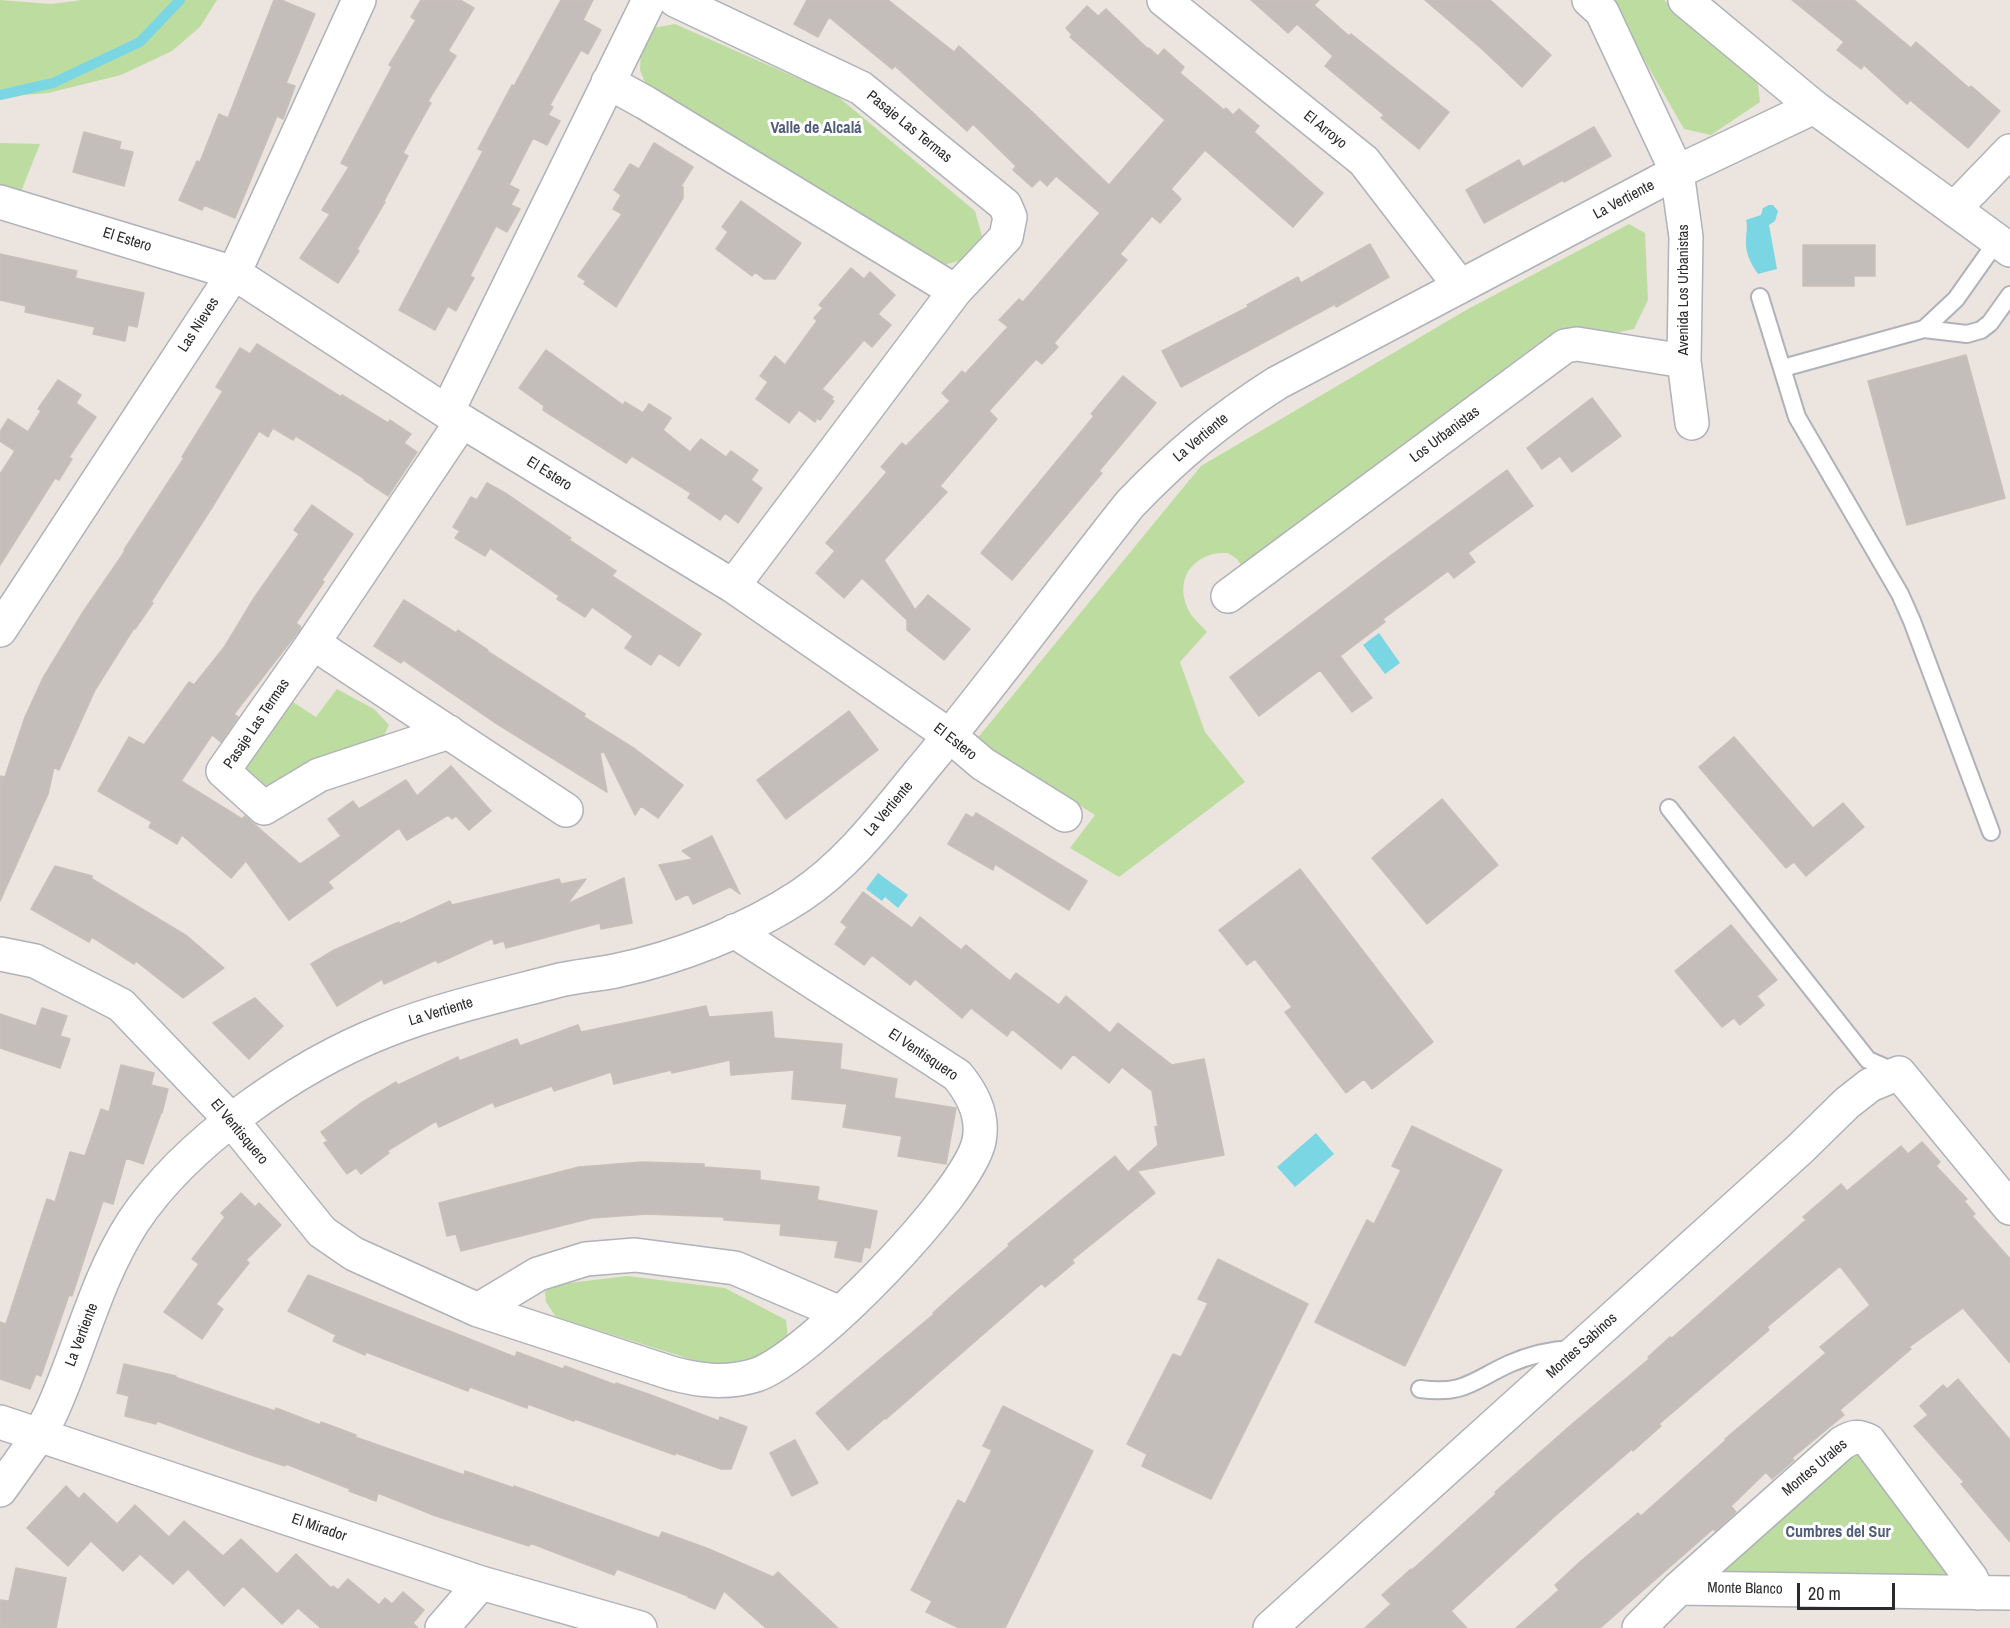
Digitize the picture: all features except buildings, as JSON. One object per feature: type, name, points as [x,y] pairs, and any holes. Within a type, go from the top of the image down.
[{"type":"street","name":"Las Nieves","points":[[0,630],[234,273],[359,0]]},
{"type":"street","name":"Pasaje Las Termas","points":[[449,732],[319,775],[264,808],[223,771],[313,644],[454,416],[608,82],[650,0]]},
{"type":"street","name":"Pasaje Las Termas","points":[[675,0],[861,88],[1005,205],[1010,217],[1006,237],[955,291],[733,586]]},
{"type":"street","name":"El Arroyo","points":[[1164,0],[1364,161],[1460,286]]},
{"type":"street","name":"Avenida Los Urbanistas","points":[[1589,0],[1602,12],[1677,172],[1686,237],[1684,361],[1692,423]]},
{"type":"street","points":[[1685,0],[1814,107],[2003,245]]},
{"type":"street","points":[[608,82],[955,291]]},
{"type":"street","name":"La Vertiente","points":[[0,1490],[40,1434],[61,1392],[80,1335],[109,1266],[133,1222],[179,1167],[232,1121],[297,1075],[382,1032],[435,1012],[566,978],[615,971],[663,958],[734,931],[802,895],[858,846],[950,736],[1131,504],[1160,473],[1232,412],[1277,383],[1677,172],[1814,107]]},
{"type":"street","points":[[1954,209],[2010,151]]},
{"type":"street","name":"El Estero","points":[[0,202],[234,273],[454,416],[733,586],[950,736],[983,764],[1065,815]]},
{"type":"street","name":"Los Urbanistas","points":[[1228,596],[1565,346],[1577,344],[1684,361]]},
{"type":"street","points":[[313,644],[566,810]]},
{"type":"street","name":"El Ventisquero","points":[[0,954],[35,961],[121,1005],[232,1121],[322,1232],[354,1254],[478,1310],[671,1373],[693,1379],[715,1381],[737,1380],[777,1365],[840,1313],[913,1238],[966,1171],[979,1140],[980,1123],[976,1105],[968,1089],[957,1075],[734,931]]},
{"type":"street","points":[[1899,1073],[2010,1208]]},
{"type":"street","name":"Montes Sabinos","points":[[1270,1628],[1800,1149],[1847,1103],[1869,1085],[1899,1073]]},
{"type":"street","points":[[478,1310],[538,1274],[586,1259],[635,1255],[735,1268],[840,1313]]},
{"type":"street","name":"El Mirador","points":[[0,1422],[481,1583],[640,1628]]},
{"type":"street","name":"Montes Urales","points":[[1679,1588],[1842,1443],[1852,1437],[1861,1437],[1869,1441],[1971,1578],[1978,1593]]},
{"type":"street","points":[[442,1628],[481,1583]]},
{"type":"street","points":[[1642,1627],[1679,1588]]},
{"type":"street","name":"Monte Blanco","points":[[1679,1588],[2010,1593]]},
{"type":"lane","points":[[1924,329],[1956,299],[2003,245]]},
{"type":"lane","points":[[1783,368],[1924,329],[1967,334],[1981,330],[1990,323],[2010,295]]},
{"type":"lane","points":[[1760,297],[1797,417],[1900,594],[1991,832]]},
{"type":"lane","points":[[1668,808],[1868,1060],[1899,1073]]},
{"type":"lane","points":[[1420,1389],[1453,1390],[1532,1356],[1552,1351],[1576,1350]]},
{"type":"green space","points":[[0,0],[51,4],[82,0],[217,0],[200,27],[172,51],[121,75],[48,93],[0,97]]},
{"type":"green space","points":[[1610,0],[1664,0],[1757,77],[1760,102],[1711,135],[1684,129]]},
{"type":"green space","points":[[675,24],[836,95],[975,211],[982,236],[962,260],[937,267],[646,85],[640,70],[641,45],[653,28]]},
{"type":"green space","points":[[0,143],[40,144],[20,194],[0,188]]},
{"type":"green space","points":[[1629,224],[1645,233],[1648,300],[1634,329],[1605,335],[1544,339],[1242,566],[1228,553],[1210,555],[1194,564],[1185,578],[1185,602],[1195,620],[1207,632],[1180,662],[1205,732],[1245,782],[1119,877],[1070,848],[1095,815],[976,740],[1201,466],[1468,309]]},
{"type":"green space","points":[[337,689],[374,709],[389,725],[383,737],[265,791],[243,770],[290,700],[316,717]]},
{"type":"green space","points":[[627,1276],[725,1288],[786,1320],[788,1339],[760,1359],[724,1366],[693,1360],[556,1317],[546,1302],[545,1291],[561,1284]]},
{"type":"green space","name":"Cumbres del Sur","points":[[1856,1447],[1951,1574],[1944,1577],[1729,1579],[1721,1568]]},
{"type":"water","points":[[1773,205],[1778,211],[1775,221],[1769,225],[1777,269],[1758,274],[1746,249],[1746,220],[1761,215],[1763,208]]},
{"type":"water","points":[[1379,633],[1400,663],[1385,674],[1363,645]]},
{"type":"water","points":[[878,873],[908,895],[898,908],[885,897],[882,901],[866,889]]},
{"type":"water","points":[[1316,1133],[1334,1154],[1295,1187],[1277,1167]]},
{"type":"waterway","points":[[0,95],[53,83],[140,42],[180,0]]},
{"type":"district","name":"Valle de Alcalá","points":[[816,129]]},
{"type":"district","name":"Cumbres del Sur","points":[[1838,1533]]}]
